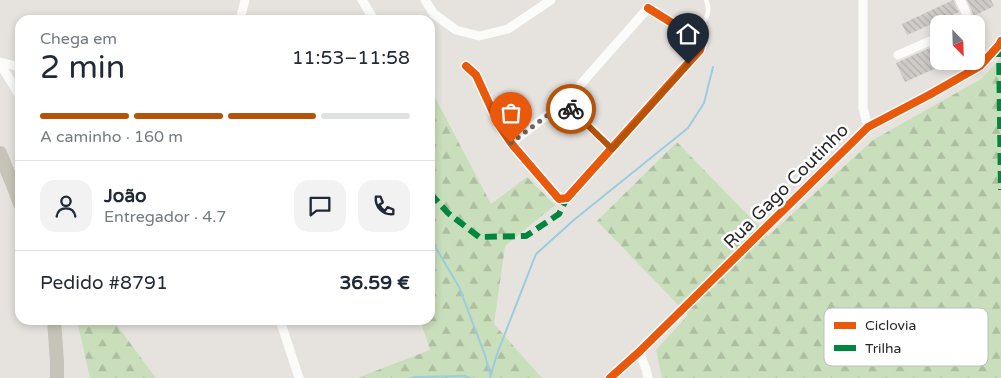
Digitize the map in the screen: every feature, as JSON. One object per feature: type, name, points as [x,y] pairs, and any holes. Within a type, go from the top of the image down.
[{"type":"main road","points":[[0,142],[15,177]]},
{"type":"main road","points":[[0,154],[15,190]]},
{"type":"main road","points":[[47,325],[50,378]]},
{"type":"main road","points":[[54,325],[57,378]]},
{"type":"street","points":[[241,15],[245,0]]},
{"type":"street","points":[[362,0],[371,15]]},
{"type":"street","points":[[425,0],[434,14],[456,30],[479,36],[508,29],[550,0]]},
{"type":"street","points":[[863,0],[864,108],[868,127]]},
{"type":"street","points":[[960,0],[967,15]]},
{"type":"street","points":[[466,66],[476,75],[499,126],[511,143],[559,199],[567,198],[612,149],[700,50],[702,43],[646,4],[565,102],[511,143]]},
{"type":"street","points":[[898,55],[930,41]]},
{"type":"street","name":"Rua Gago Coutinho","points":[[610,378],[639,352],[868,127],[980,66],[1001,41]]},
{"type":"street","points":[[0,63],[15,66]]},
{"type":"street","points":[[0,63],[15,88]]},
{"type":"street","points":[[565,102],[612,149]]},
{"type":"street","points":[[282,325],[299,378]]},
{"type":"street","points":[[639,352],[648,378]]},
{"type":"lane","points":[[700,27],[708,14],[706,0]]},
{"type":"green space","points":[[1001,58],[1001,378],[662,378],[656,350],[688,315],[597,221],[677,142],[768,236],[873,140],[981,79]]},
{"type":"green space","points":[[435,98],[491,204],[527,177],[555,205],[505,246],[494,324],[542,378],[357,378],[430,350],[422,325],[435,325]]},
{"type":"green space","points":[[78,325],[117,325],[156,378],[90,378]]},
{"type":"building","points":[[953,0],[959,12],[952,15],[930,15],[930,25],[907,35],[902,24]]},
{"type":"building","points":[[967,0],[991,0],[994,6],[974,15]]},
{"type":"building","points":[[930,48],[930,70],[932,70],[905,82],[896,63]]},
{"type":"waterway","points":[[490,378],[497,354],[536,254],[575,219],[688,128],[704,103],[713,67]]},
{"type":"waterway","points":[[435,246],[459,287],[485,355],[490,374]]},
{"type":"waterway","points":[[411,378],[465,376],[470,378]]},
{"type":"marked path","points":[[999,45],[1001,190]]},
{"type":"marked path","points":[[435,199],[448,213],[479,237],[526,236],[559,214],[567,198]]},
{"type":"cycle path","points":[[466,66],[476,75],[499,125],[511,143],[559,199],[567,198],[700,50],[702,43],[648,8]]},
{"type":"cycle path","points":[[610,378],[639,352],[868,127],[980,66],[1001,41]]},
{"type":"way so far","points":[[511,143],[565,102],[571,109]]},
{"type":"route","points":[[571,109],[612,149],[688,64]]}]
